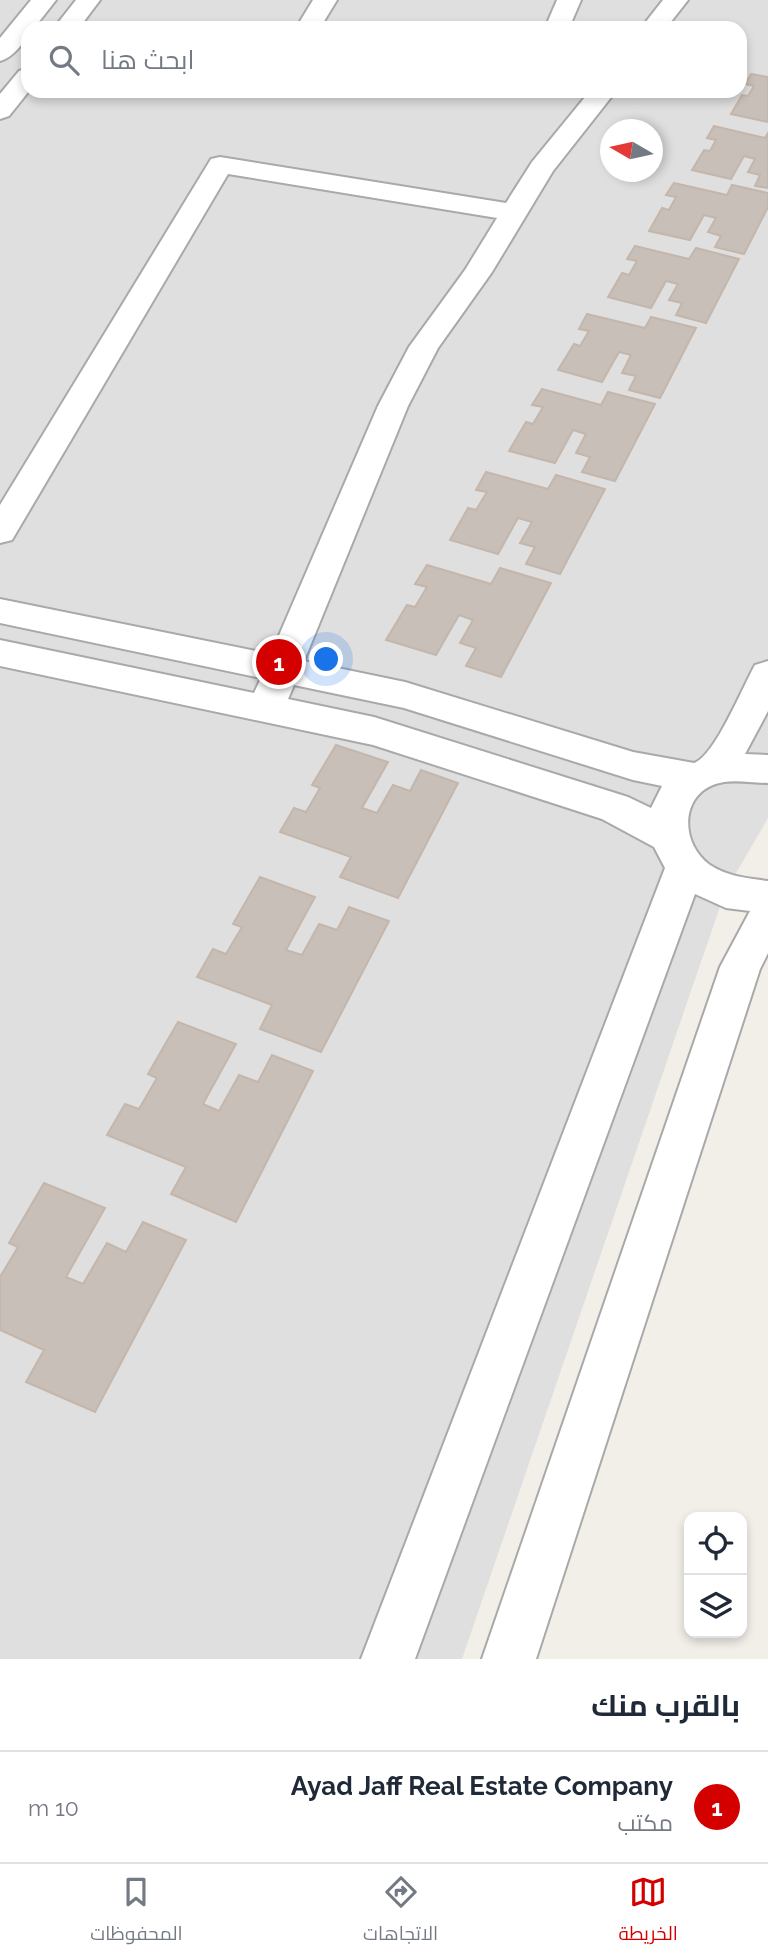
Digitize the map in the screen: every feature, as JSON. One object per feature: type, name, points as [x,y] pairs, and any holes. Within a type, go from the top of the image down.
[{"type":"street","points":[[28,21],[44,0]]},
{"type":"street","points":[[72,21],[88,0]]},
{"type":"street","points":[[312,21],[325,0]]},
{"type":"street","points":[[560,21],[569,0]]},
{"type":"street","points":[[659,21],[676,0]]},
{"type":"street","points":[[21,29],[0,56],[21,60]]},
{"type":"street","points":[[0,111],[21,85]]},
{"type":"street","points":[[266,708],[393,406],[425,347],[478,272],[541,168],[597,98]]},
{"type":"street","points":[[0,532],[220,165],[514,212]]},
{"type":"street","points":[[0,611],[405,695],[633,766],[705,772],[743,765],[768,769]]},
{"type":"street","points":[[0,653],[374,731],[590,800],[643,821],[703,881],[725,892],[752,898],[768,897]]},
{"type":"street","points":[[388,1659],[676,852],[666,813],[675,793],[705,772],[740,731],[768,674]]},
{"type":"street","points":[[509,1659],[740,967],[768,915]]},
{"type":"shaded area","points":[[0,0],[768,0],[768,818],[725,892],[462,1659],[0,1659]]},
{"type":"building","points":[[751,74],[768,77],[768,122],[731,114],[740,98],[747,98],[754,86],[747,84]]},
{"type":"building","points":[[714,126],[765,138],[768,133],[768,188],[755,186],[760,175],[748,172],[755,159],[744,156],[731,179],[692,170],[704,150],[710,151],[716,140],[707,138]]},
{"type":"building","points":[[674,183],[727,195],[732,185],[768,193],[768,207],[744,254],[715,247],[721,236],[708,232],[716,218],[704,215],[690,240],[649,231],[662,208],[669,210],[676,197],[666,195]]},
{"type":"building","points":[[635,246],[689,259],[696,248],[739,259],[706,323],[676,315],[682,303],[669,300],[678,284],[666,281],[651,308],[608,297],[622,273],[629,275],[637,261],[627,259]]},
{"type":"building","points":[[587,314],[645,328],[651,317],[696,328],[660,398],[629,390],[636,376],[622,373],[631,355],[619,352],[602,382],[558,370],[574,344],[580,346],[589,331],[579,329]]},
{"type":"building","points":[[542,389],[601,405],[608,392],[655,404],[615,481],[582,472],[590,457],[576,453],[586,434],[573,430],[555,463],[509,451],[526,422],[533,424],[543,407],[532,405]]},
{"type":"building","points":[[486,472],[548,489],[556,475],[605,489],[560,574],[526,564],[535,547],[520,543],[532,522],[518,518],[498,554],[450,540],[468,508],[476,510],[487,492],[476,490]]},
{"type":"building","points":[[427,565],[491,584],[500,568],[551,583],[501,677],[466,666],[476,648],[460,643],[473,620],[459,615],[436,655],[386,640],[407,605],[415,607],[427,587],[415,584]]},
{"type":"building","points":[[336,745],[388,762],[362,808],[377,813],[393,785],[410,791],[421,770],[458,783],[398,898],[340,877],[351,857],[280,832],[294,808],[306,812],[320,788],[312,785]]},
{"type":"building","points":[[260,877],[315,897],[286,950],[302,955],[319,924],[337,930],[349,907],[389,921],[321,1052],[260,1029],[272,1005],[197,977],[213,949],[226,954],[242,927],[233,924]]},
{"type":"building","points":[[178,1022],[236,1044],[203,1104],[219,1111],[239,1075],[258,1082],[272,1055],[313,1071],[236,1222],[171,1194],[186,1167],[107,1135],[125,1104],[139,1109],[157,1078],[148,1074]]},
{"type":"building","points":[[44,1183],[105,1208],[66,1277],[83,1284],[107,1243],[126,1252],[143,1222],[186,1240],[95,1412],[26,1382],[44,1350],[0,1330],[0,1277],[18,1247],[9,1243]]},
{"type":"place","name":"Ayad Jaff Real Estate Company","points":[[279,662]]}]
